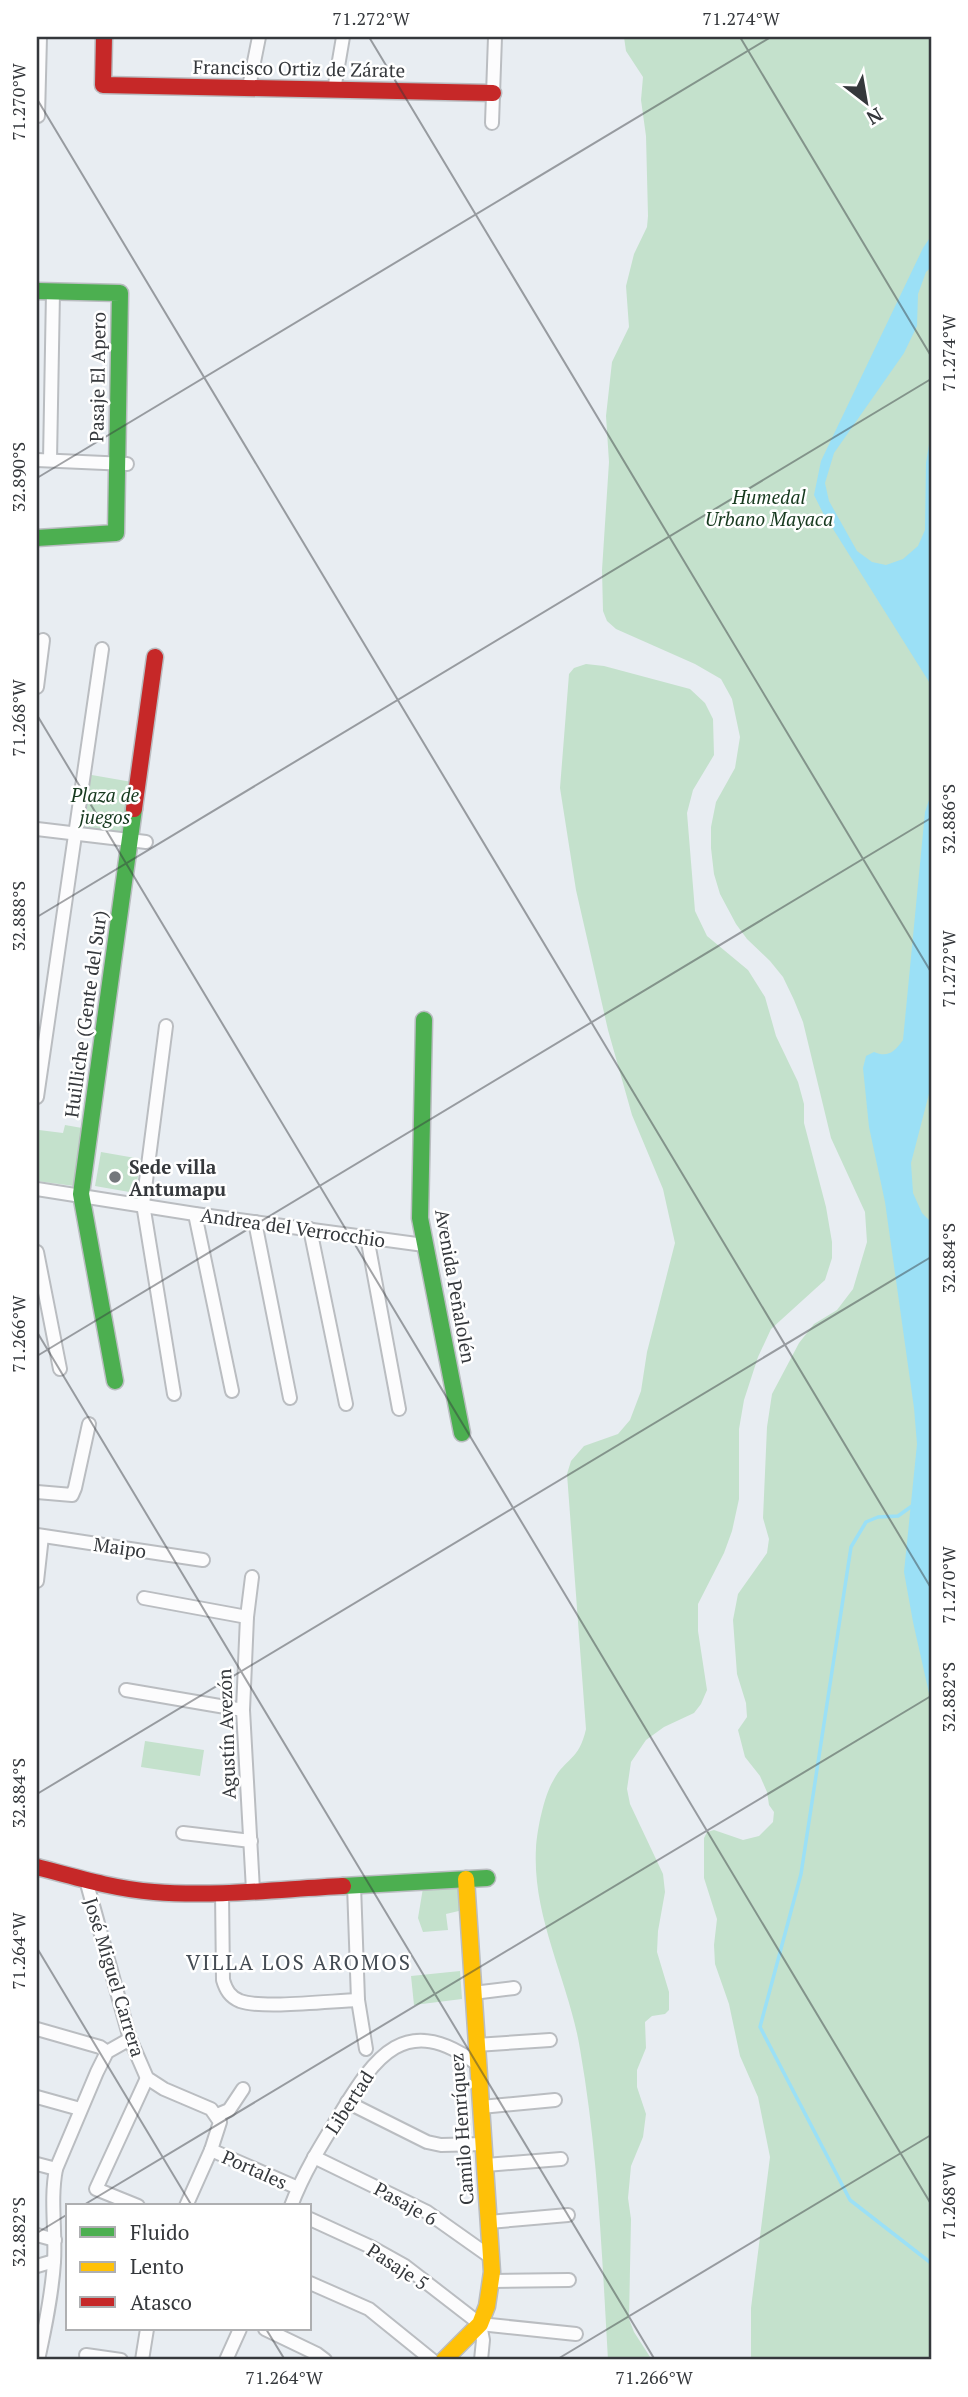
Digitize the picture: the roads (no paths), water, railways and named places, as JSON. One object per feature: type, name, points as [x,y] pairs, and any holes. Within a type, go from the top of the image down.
[{"type":"street","name":"Francisco Ortiz de Zárate","points":[[104,37],[103,85],[493,93]]},
{"type":"street","points":[[249,87],[259,37]]},
{"type":"street","points":[[334,89],[343,37]]},
{"type":"street","points":[[492,123],[495,37]]},
{"type":"street","points":[[38,116],[39,38]]},
{"type":"street","points":[[45,292],[43,460],[121,463]]},
{"type":"street","name":"Pasaje El Apero","points":[[37,538],[116,533],[121,463],[120,293],[45,292]]},
{"type":"street","points":[[37,687],[43,640]]},
{"type":"street","points":[[37,1097],[102,649]]},
{"type":"street","name":"Huilliche (Gente del Sur)","points":[[115,1381],[81,1194],[138,840],[155,657]]},
{"type":"street","points":[[37,829],[138,840]]},
{"type":"street","name":"Avenida Peñalolén","points":[[424,1020],[420,1218],[462,1433]]},
{"type":"street","points":[[166,1026],[143,1204],[173,1394]]},
{"type":"street","name":"Andrea del Verrocchio","points":[[37,1189],[195,1214],[424,1245]]},
{"type":"street","points":[[195,1214],[232,1391]]},
{"type":"street","points":[[255,1222],[290,1398]]},
{"type":"street","points":[[310,1229],[346,1405]]},
{"type":"street","points":[[367,1237],[399,1409]]},
{"type":"street","points":[[37,1252],[60,1369]]},
{"type":"street","points":[[37,1492],[72,1495],[89,1424]]},
{"type":"street","points":[[37,1581],[39,1535]]},
{"type":"street","name":"Maipo","points":[[39,1535],[203,1560]]},
{"type":"street","name":"Agustín Avezón","points":[[252,1577],[247,1617],[243,1710],[253,1890]]},
{"type":"street","points":[[144,1598],[247,1617]]},
{"type":"street","points":[[126,1690],[243,1710]]},
{"type":"street","points":[[183,1833],[251,1841]]},
{"type":"street","points":[[37,1867],[86,1880],[155,1892],[222,1892],[487,1878]]},
{"type":"street","name":"Camilo Henríquez","points":[[444,2360],[480,2324],[487,2306],[491,2281],[492,2258],[466,1879]]},
{"type":"street","name":"José Miguel Carrera","points":[[86,1880],[130,2039],[147,2078],[164,2089],[212,2109],[217,2115]]},
{"type":"street","points":[[354,1885],[358,2000],[366,2049]]},
{"type":"street","points":[[222,1892],[223,1980],[233,1998],[258,2004],[358,2000]]},
{"type":"street","points":[[473,1993],[514,1988]]},
{"type":"street","points":[[37,2029],[100,2047],[107,2052]]},
{"type":"street","points":[[38,2360],[54,2261],[53,2182],[56,2169],[107,2052],[130,2039]]},
{"type":"street","points":[[476,2045],[550,2040]]},
{"type":"street","name":"Libertad","points":[[291,2204],[314,2157],[347,2102],[382,2055],[404,2044],[429,2041],[449,2046],[477,2064]]},
{"type":"street","points":[[133,2204],[96,2189],[147,2078]]},
{"type":"street","points":[[187,2204],[219,2128],[217,2115],[229,2110],[243,2089]]},
{"type":"street","points":[[37,2096],[80,2109]]},
{"type":"street","points":[[481,2107],[555,2100]]},
{"type":"street","points":[[347,2102],[427,2142],[440,2145],[484,2144]]},
{"type":"street","name":"Portales","points":[[211,2150],[298,2188]]},
{"type":"street","name":"Pasaje 6","points":[[314,2157],[427,2212],[492,2258]]},
{"type":"street","points":[[486,2165],[562,2159]]},
{"type":"street","points":[[37,2164],[56,2169]]},
{"type":"street","points":[[489,2222],[568,2215]]},
{"type":"street","name":"Pasaje 5","points":[[312,2220],[405,2266],[480,2324]]},
{"type":"street","points":[[37,2235],[55,2239]]},
{"type":"street","points":[[37,2266],[54,2261]]},
{"type":"street","points":[[491,2281],[569,2280]]},
{"type":"street","points":[[312,2284],[369,2309],[432,2360]]},
{"type":"street","points":[[481,2360],[480,2324],[576,2334]]},
{"type":"street","points":[[142,2360],[147,2330]]},
{"type":"street","points":[[226,2360],[240,2330]]},
{"type":"street","points":[[267,2330],[325,2360]]},
{"type":"street","points":[[86,2355],[121,2360]]},
{"type":"water","points":[[931,236],[931,267],[926,272],[918,294],[917,326],[904,353],[834,453],[825,483],[829,501],[857,551],[872,562],[886,565],[903,559],[918,546],[925,530],[926,463],[931,432],[931,685],[814,495],[821,461]]},
{"type":"water","points":[[931,794],[931,1086],[911,1163],[913,1193],[922,1213],[931,1222],[931,1702],[904,1572],[917,1444],[914,1408],[885,1202],[869,1127],[863,1068],[866,1056],[874,1052],[890,1053],[903,1040],[925,812]]},
{"type":"waterway","points":[[912,1506],[898,1516],[878,1517],[866,1522],[851,1547],[801,1874],[760,2027],[850,2200],[931,2263]]},
{"type":"place","name":"Sede villa Antumapu","points":[[115,1177]]},
{"type":"district","name":"VILLA LOS AROMOS","points":[[299,1962]]},
{"type":"park label","name":"Humedal Urbano Mayaca","points":[[769,507]]},
{"type":"park label","name":"Plaza de juegos","points":[[105,805]]}]
